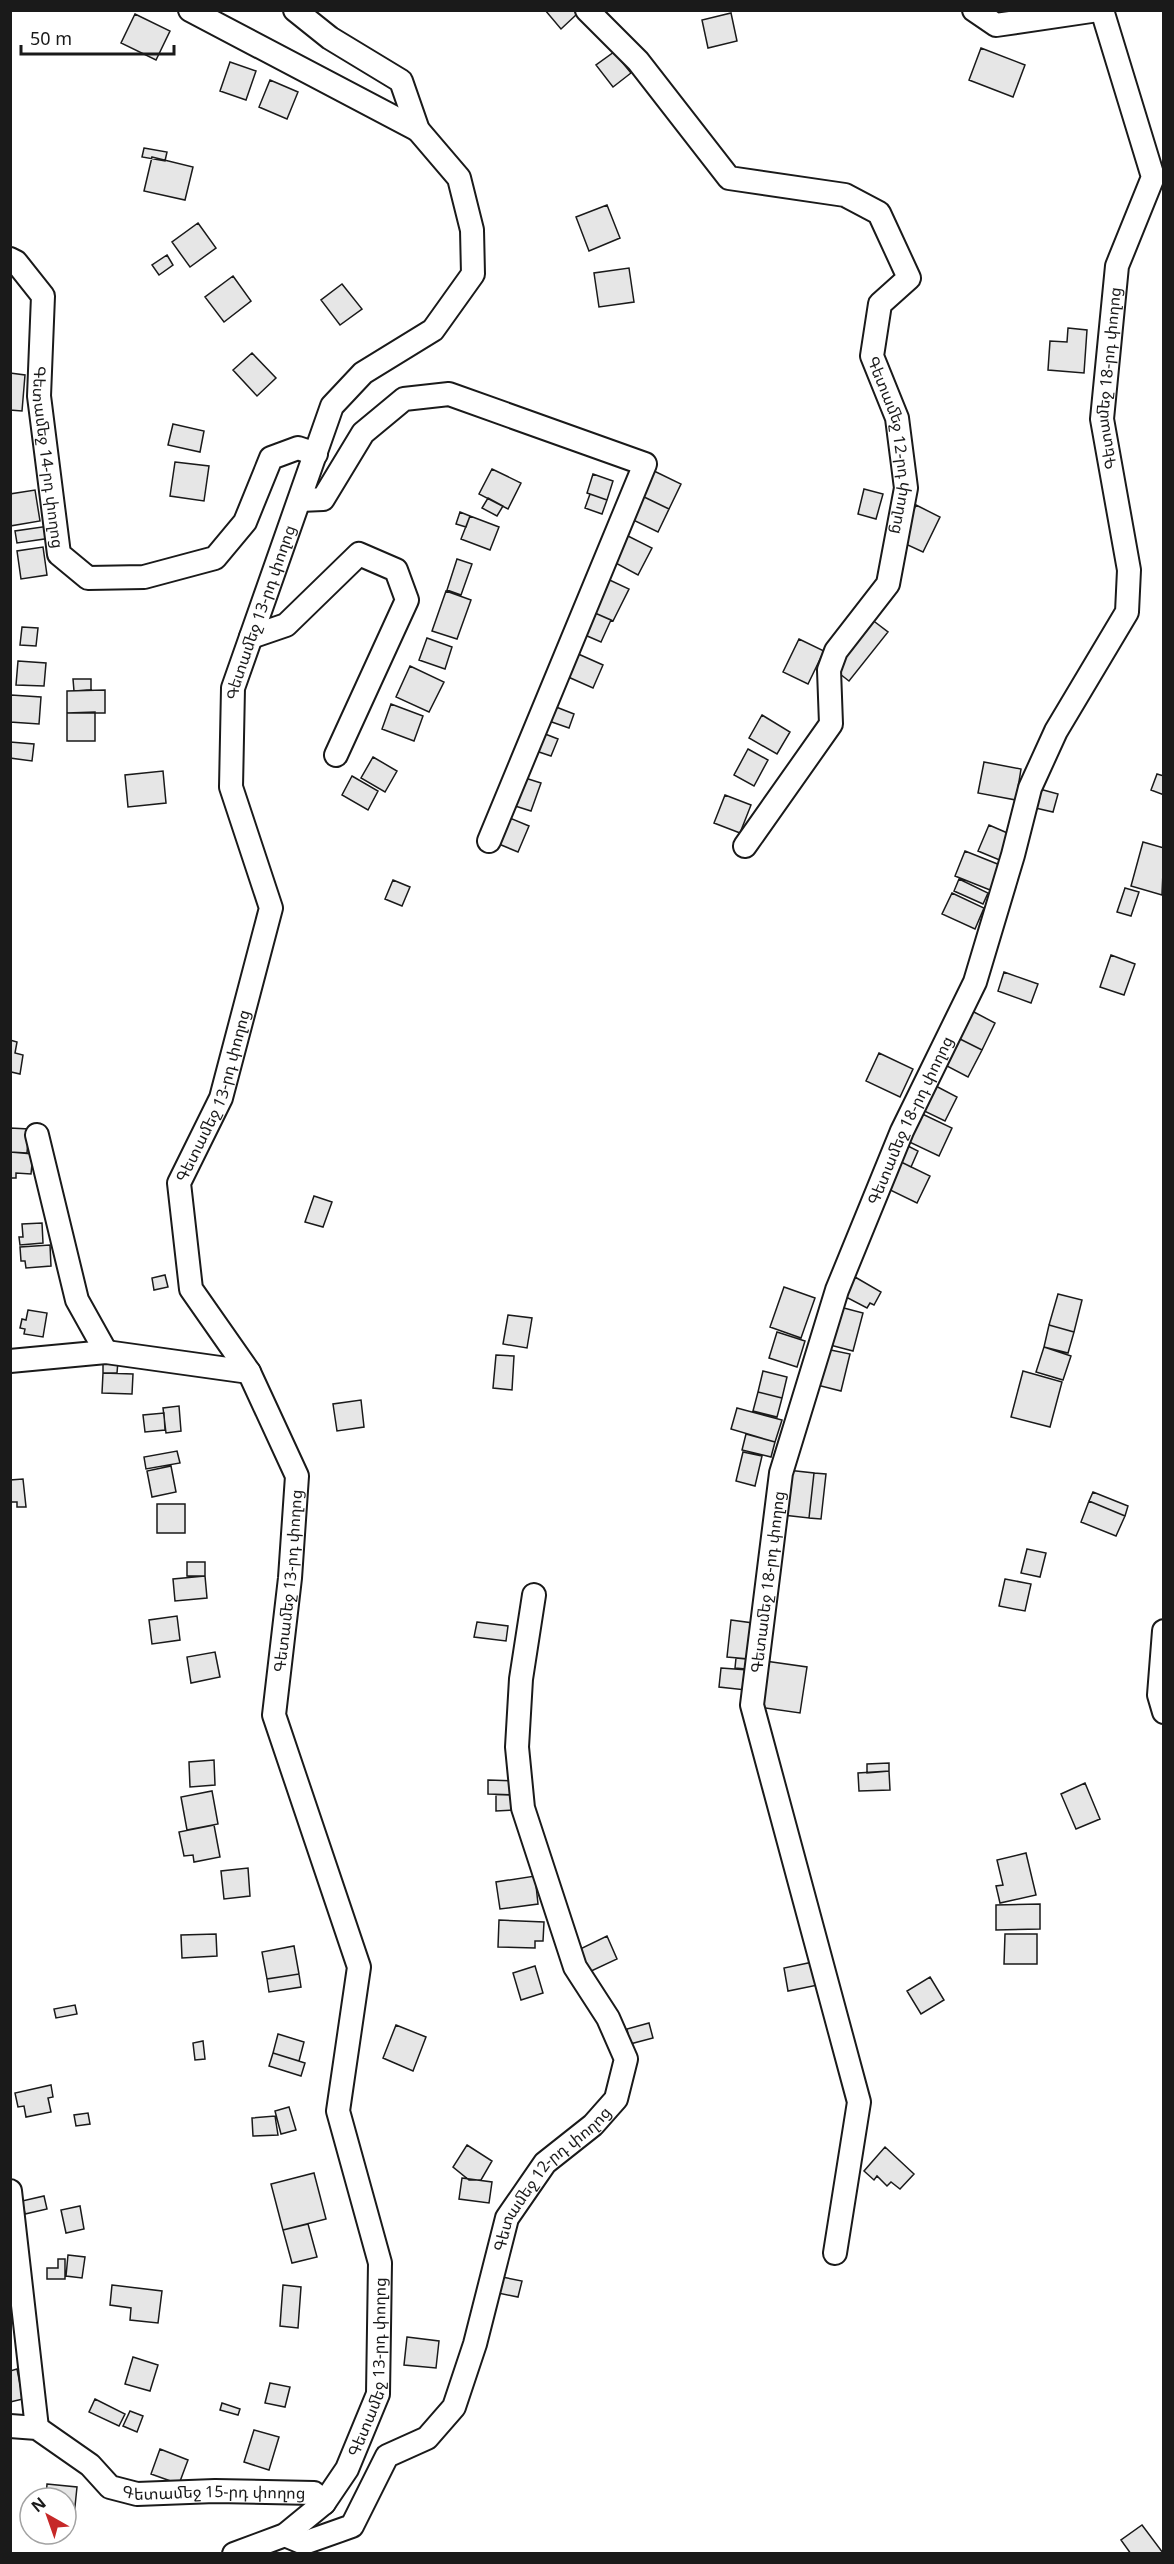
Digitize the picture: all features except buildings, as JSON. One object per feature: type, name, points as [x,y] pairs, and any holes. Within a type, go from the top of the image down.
[{"type":"street","points":[[190,10],[418,130]]},
{"type":"street","points":[[295,10],[330,38],[401,81],[418,130]]},
{"type":"street","name":"Գետամեջ 12-րդ փողոց","points":[[587,10],[638,61],[729,178],[845,195],[879,213],[909,278],[880,304],[872,356],[897,418],[906,488],[888,584],[836,651],[829,670],[831,724],[745,846]]},
{"type":"street","points":[[974,10],[996,25],[1100,10]]},
{"type":"street","name":"Գետամեջ 18-րդ փողոց","points":[[835,2253],[859,2102],[752,1706],[781,1473],[837,1290],[902,1131],[975,982],[1013,855],[1029,788],[1056,731],[1127,612],[1129,570],[1102,419],[1117,266],[1153,177],[1100,10]]},
{"type":"street","name":"Գետամեջ 13-րդ փողոց","points":[[234,2553],[285,2535],[324,2503],[347,2469],[378,2394],[380,2263],[338,2111],[359,1967],[274,1716],[290,1578],[297,1476],[249,1372],[191,1289],[179,1183],[222,1098],[271,908],[231,787],[233,688],[332,406],[363,374],[433,330],[473,274],[472,230],[459,178],[418,130]]},
{"type":"street","name":"Գետամեջ 14-րդ փողոց","points":[[10,259],[16,262],[43,296],[39,396],[59,554],[88,578],[144,576],[215,558],[245,522],[271,458],[298,448],[316,454]]},
{"type":"street","points":[[300,500],[323,499],[363,434],[404,399],[449,394],[645,464],[489,841]]},
{"type":"street","points":[[252,637],[286,625],[359,554],[396,570],[406,600],[336,755]]},
{"type":"street","points":[[38,1135],[77,1300],[106,1352]]},
{"type":"street","points":[[10,1361],[106,1352],[249,1372]]},
{"type":"street","name":"Գետամեջ 12-րդ փողոց","points":[[285,2535],[304,2543],[352,2526],[387,2456],[427,2438],[454,2407],[475,2344],[507,2218],[545,2163],[593,2126],[616,2099],[626,2059],[608,2018],[575,1967],[523,1808],[517,1747],[520,1679],[534,1595]]},
{"type":"street","points":[[1164,1631],[1159,1695],[1164,1712]]},
{"type":"street","points":[[10,2191],[37,2428],[10,2426]]},
{"type":"street","name":"Գետամեջ 15-րդ փողոց","points":[[37,2428],[90,2465],[110,2487],[137,2494],[214,2491],[314,2493],[324,2503]]}]
